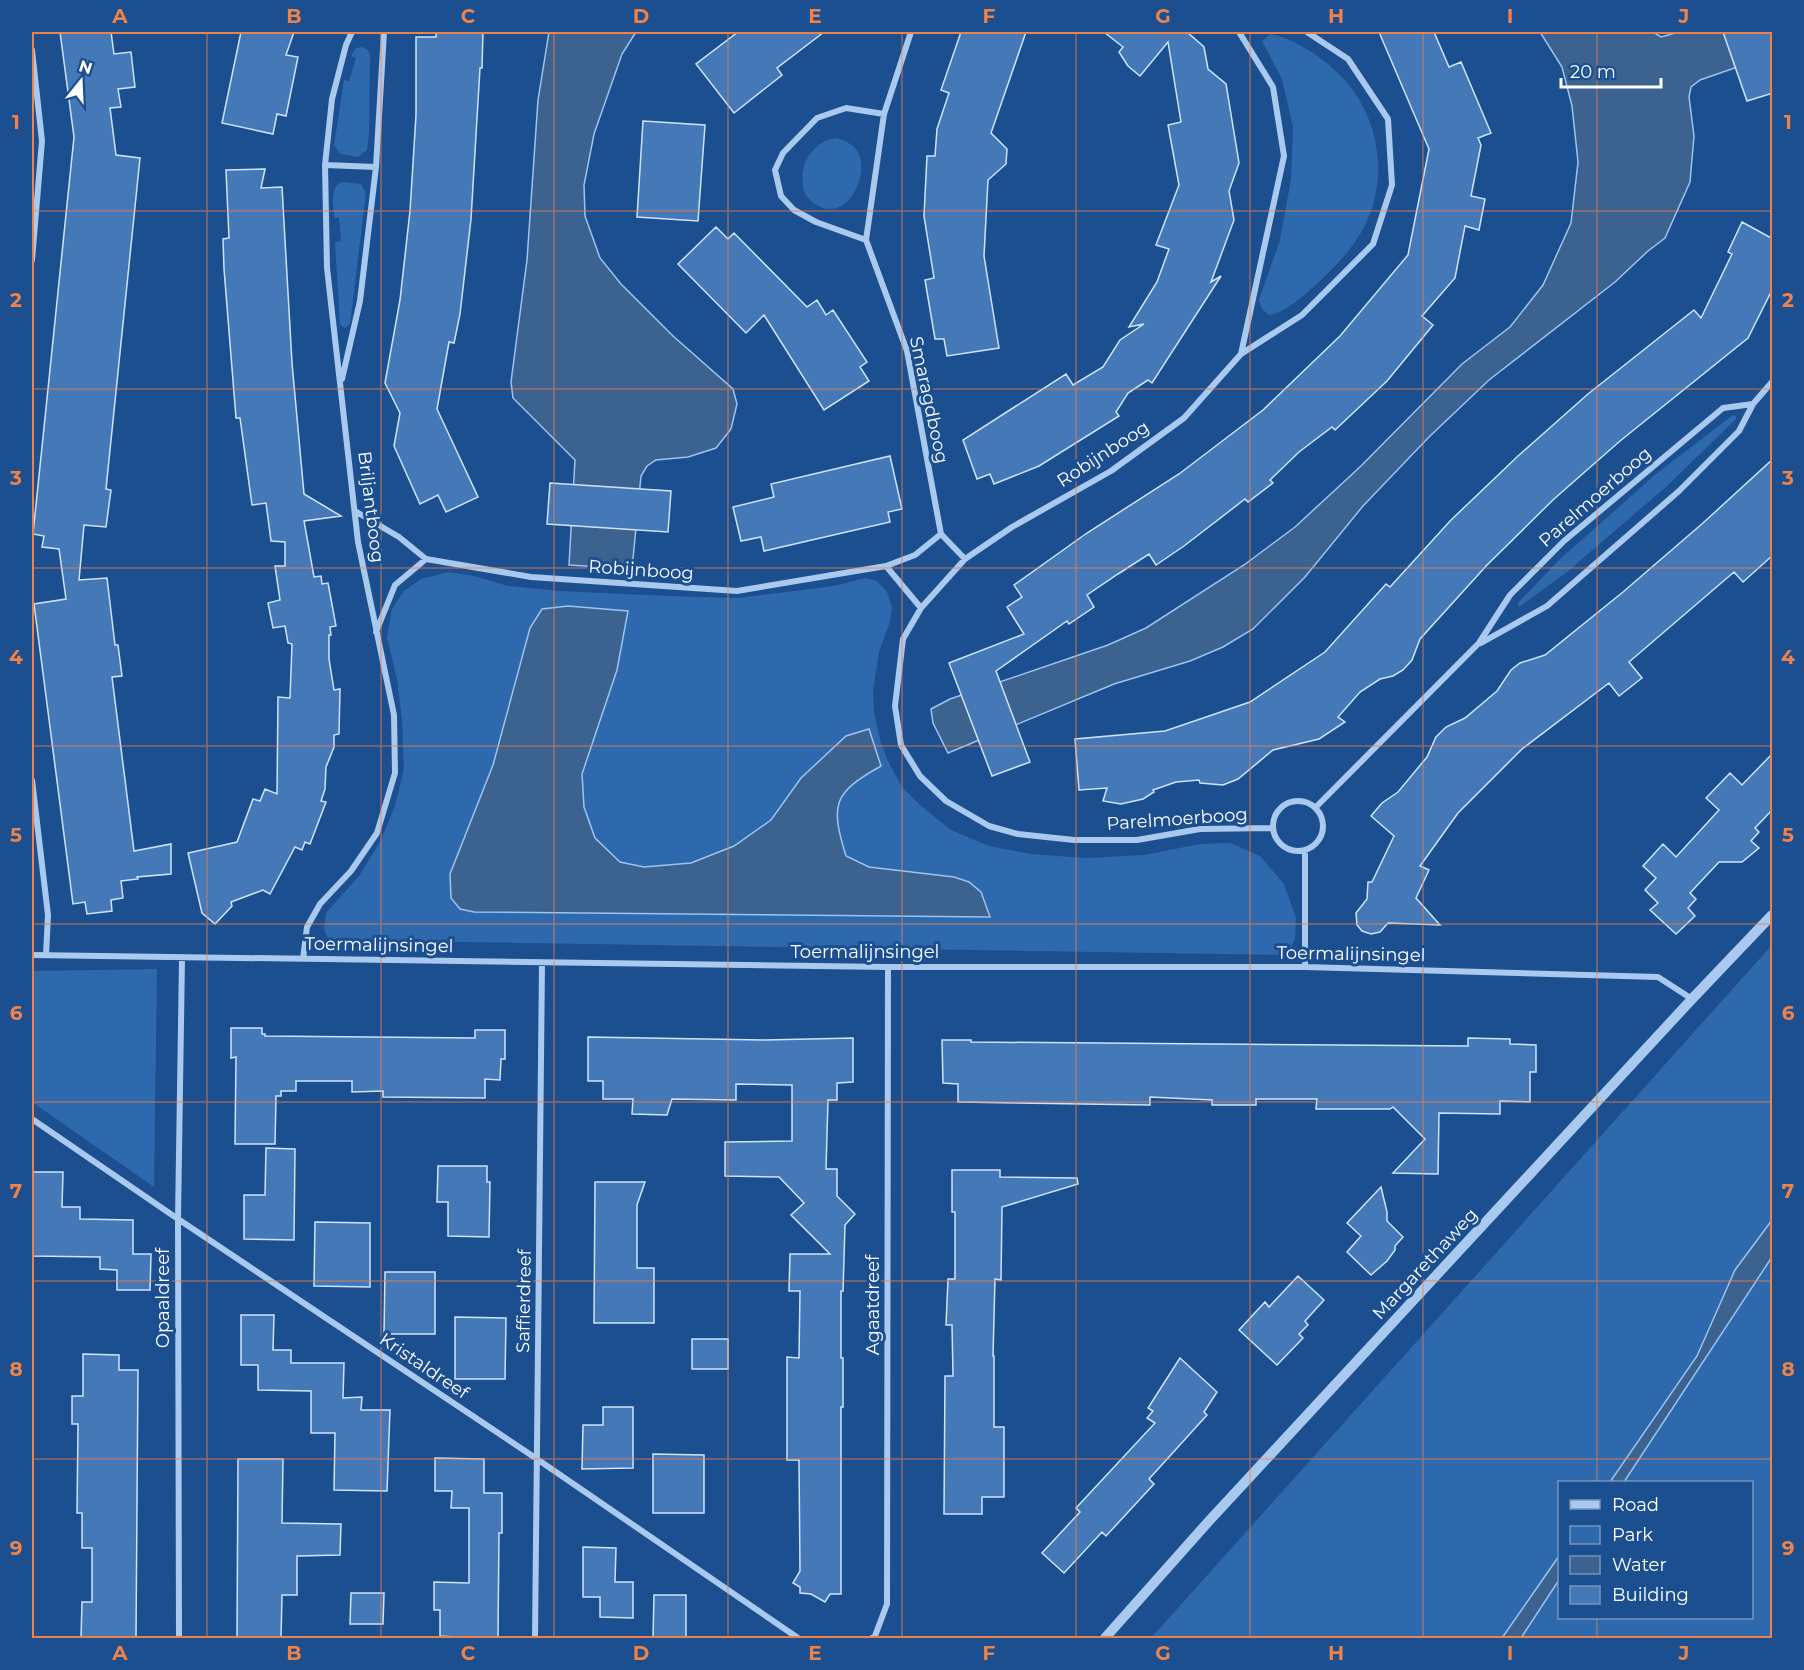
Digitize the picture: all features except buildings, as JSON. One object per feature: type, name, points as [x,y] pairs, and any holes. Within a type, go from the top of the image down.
[{"type":"street","name":"Briljantboog","points":[[303,959],[307,927],[320,904],[351,871],[377,833],[395,773],[394,715],[358,542],[327,268],[325,165],[332,99],[346,45],[352,32]]},
{"type":"street","name":"Briljantboog","points":[[341,386],[360,302],[376,167],[384,32]]},
{"type":"street","name":"Smaragdboog","points":[[911,32],[884,114],[866,240],[907,351],[941,534]]},
{"type":"street","name":"Robijnboog","points":[[1239,32],[1273,87],[1284,156],[1241,354]]},
{"type":"street","name":"Robijnboog","points":[[921,608],[965,559],[1012,527],[1111,471],[1184,418],[1241,354],[1302,315],[1373,244],[1392,185],[1388,119],[1348,59],[1307,32]]},
{"type":"street","points":[[32,50],[42,141],[32,260]]},
{"type":"street","points":[[866,240],[816,222],[794,210],[781,196],[775,170],[783,153],[817,118],[846,108],[884,114]]},
{"type":"street","points":[[325,165],[376,167]]},
{"type":"street","name":"Parelmoerboog","points":[[1479,644],[1547,606],[1670,499],[1738,431],[1753,404],[1773,382]]},
{"type":"street","name":"Parelmoerboog","points":[[1305,851],[1294,851],[1283,847],[1276,839],[1273,828],[1274,818],[1279,809],[1288,802],[1297,800],[1316,807],[1479,644],[1510,595],[1564,542],[1723,408],[1753,404]]},
{"type":"street","name":"Robijnboog","points":[[355,511],[399,537],[426,559],[531,577],[737,591],[886,566],[915,555],[941,534]]},
{"type":"street","points":[[941,534],[965,559]]},
{"type":"street","name":"Briljantboog","points":[[376,633],[395,585],[426,559]]},
{"type":"street","points":[[886,566],[921,608]]},
{"type":"street","name":"Parelmoerboog","points":[[921,608],[903,639],[895,706],[901,745],[920,776],[946,801],[989,826],[1018,834],[1074,840],[1137,840],[1200,829],[1273,828]]},
{"type":"street","points":[[32,780],[48,915],[46,955]]},
{"type":"street","points":[[1305,967],[1305,851],[1317,844],[1324,832],[1323,819],[1316,807]]},
{"type":"street","name":"Margarethaweg","points":[[1105,1638],[1217,1513],[1692,999],[1773,915]]},
{"type":"street","name":"Toermalijnsingel","points":[[32,956],[888,967],[1305,967],[1658,977],[1692,999]]},
{"type":"street","name":"Opaaldreef","points":[[179,1638],[178,1219],[182,958]]},
{"type":"street","name":"Saffierdreef","points":[[535,1638],[542,963]]},
{"type":"street","name":"Agaatdreef","points":[[872,1638],[875,1636],[887,1604],[888,967]]},
{"type":"street","name":"Kristaldreef","points":[[32,1119],[798,1638]]},
{"type":"green space","points":[[1270,34],[1299,44],[1317,55],[1340,75],[1354,92],[1366,112],[1373,132],[1378,176],[1375,198],[1368,219],[1348,251],[1318,283],[1289,307],[1269,315],[1262,309],[1259,300],[1280,240],[1291,179],[1293,127],[1282,79],[1262,41]]},
{"type":"green space","points":[[362,47],[368,50],[370,55],[369,133],[367,150],[358,157],[340,154],[334,145],[344,80],[349,81],[356,58],[351,56],[356,48]]},
{"type":"green space","points":[[836,138],[849,143],[856,149],[861,170],[859,182],[847,202],[837,208],[827,209],[815,204],[806,194],[803,186],[803,169],[815,148]]},
{"type":"green space","points":[[342,182],[361,184],[366,193],[350,324],[345,328],[340,325],[335,242],[341,241],[339,218],[334,218],[333,202],[335,188]]},
{"type":"green space","points":[[1733,415],[1736,419],[1667,486],[1567,572],[1519,607],[1518,603],[1559,560],[1656,474]]},
{"type":"green space","points":[[448,572],[474,576],[508,586],[560,591],[737,598],[834,586],[865,578],[877,581],[887,592],[892,607],[890,622],[879,652],[873,690],[874,712],[881,743],[889,763],[902,787],[920,805],[951,830],[989,846],[1031,854],[1085,858],[1144,855],[1200,844],[1231,843],[1260,856],[1284,884],[1296,918],[1295,939],[1289,950],[1280,955],[329,940],[324,930],[326,913],[359,876],[380,842],[395,806],[404,768],[402,721],[397,679],[387,638],[392,609],[404,591],[421,579]],"holes":[[[568,606],[628,611],[617,670],[582,774],[584,807],[595,838],[620,862],[644,867],[691,863],[734,846],[771,820],[801,778],[846,736],[869,729],[881,766],[853,784],[840,802],[837,812],[838,824],[846,857],[869,867],[954,877],[969,881],[450,874],[493,765],[530,628]]]},
{"type":"green space","points":[[1772,945],[1772,1220],[1735,1270],[1697,1356],[1611,1481],[1558,1481],[1558,1557],[1502,1638],[1151,1638]]},
{"type":"green space","points":[[157,969],[154,1187],[32,1102],[32,971]]},
{"type":"green space","points":[[1772,1257],[1772,1638],[1521,1638],[1558,1582],[1558,1619],[1753,1619],[1753,1481],[1625,1481]]},
{"type":"water","points":[[549,32],[636,32],[622,54],[594,134],[584,185],[585,216],[600,258],[621,284],[673,336],[733,389],[737,404],[731,429],[716,448],[688,457],[656,460],[647,466],[641,476],[632,569],[569,565],[575,460],[513,398],[511,382],[527,260],[538,100]]},
{"type":"water","points":[[1540,32],[1653,32],[1661,37],[1679,32],[1772,32],[1772,55],[1700,80],[1691,87],[1689,97],[1694,136],[1690,182],[1665,238],[1615,282],[1489,380],[1429,437],[1363,506],[1305,577],[1253,629],[1223,647],[1190,661],[1114,684],[948,753],[933,723],[931,709],[950,699],[1108,645],[1146,628],[1244,565],[1295,527],[1361,466],[1462,364],[1510,327],[1543,285],[1571,223],[1578,162],[1572,106],[1562,67]]},
{"type":"water","points":[[568,606],[628,611],[617,670],[582,774],[584,807],[595,838],[620,862],[644,867],[691,863],[734,846],[771,820],[801,778],[846,736],[869,729],[881,766],[853,784],[840,802],[837,812],[838,824],[846,856],[869,867],[954,877],[969,882],[981,892],[990,917],[474,912],[460,909],[451,898],[450,874],[493,765],[530,628],[542,609]]},
{"type":"water","points":[[1772,1220],[1772,1257],[1625,1481],[1611,1481],[1697,1356],[1735,1270]]},
{"type":"water","points":[[1558,1557],[1558,1582],[1521,1638],[1502,1638]]}]
